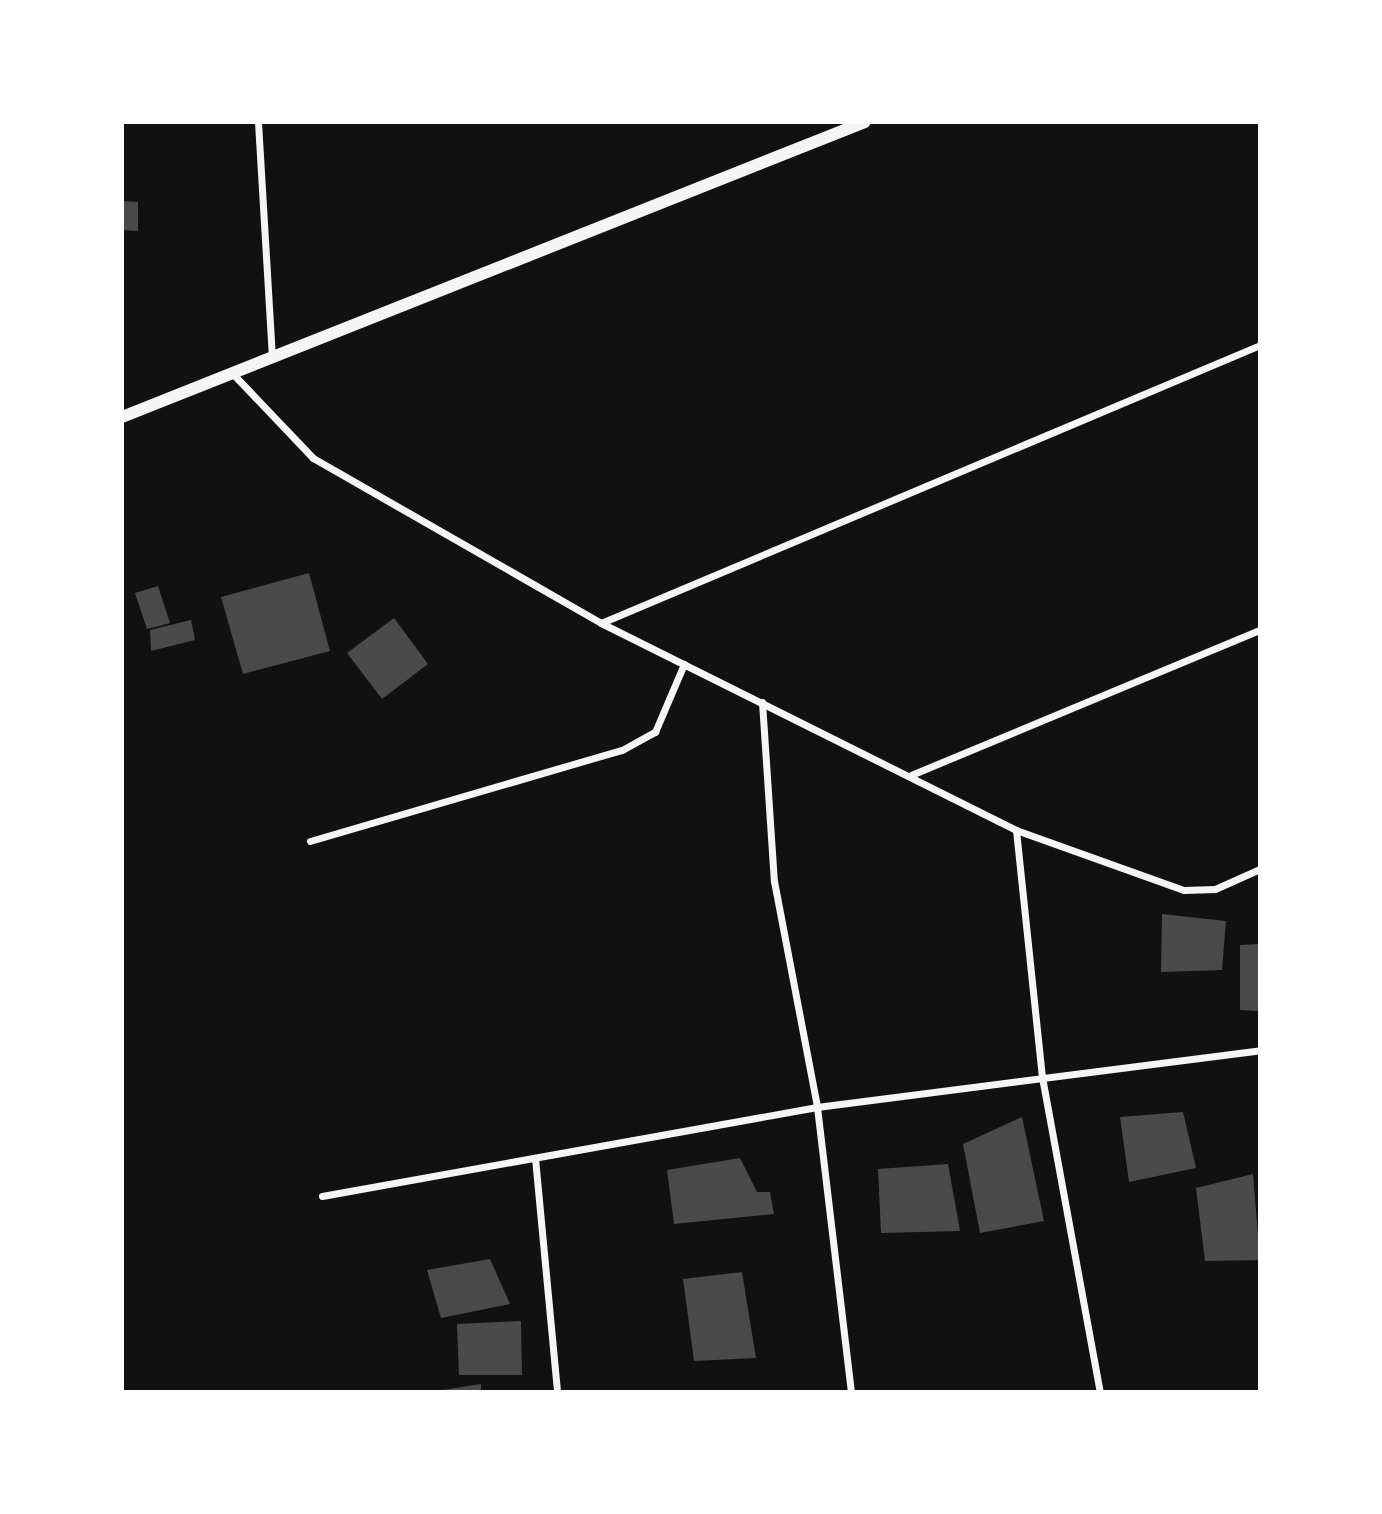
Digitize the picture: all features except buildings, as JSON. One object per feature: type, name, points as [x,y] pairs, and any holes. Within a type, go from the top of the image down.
[{"type":"street","points":[[258,122],[272,358]]},
{"type":"street","points":[[122,417],[865,122]]},
{"type":"street","points":[[601,623],[1259,345]]},
{"type":"street","points":[[233,374],[313,458],[601,623],[911,775],[1016,830],[1184,890],[1215,889],[1259,869]]},
{"type":"street","points":[[911,775],[1259,630]]},
{"type":"street","points":[[310,841],[622,750],[655,732],[684,664]]},
{"type":"street","points":[[762,702],[774,881],[817,1107],[850,1391]]},
{"type":"street","points":[[1016,830],[1042,1077],[1100,1391]]},
{"type":"street","points":[[322,1196],[817,1107],[1259,1050]]},
{"type":"street","points":[[535,1157],[557,1391]]}]
